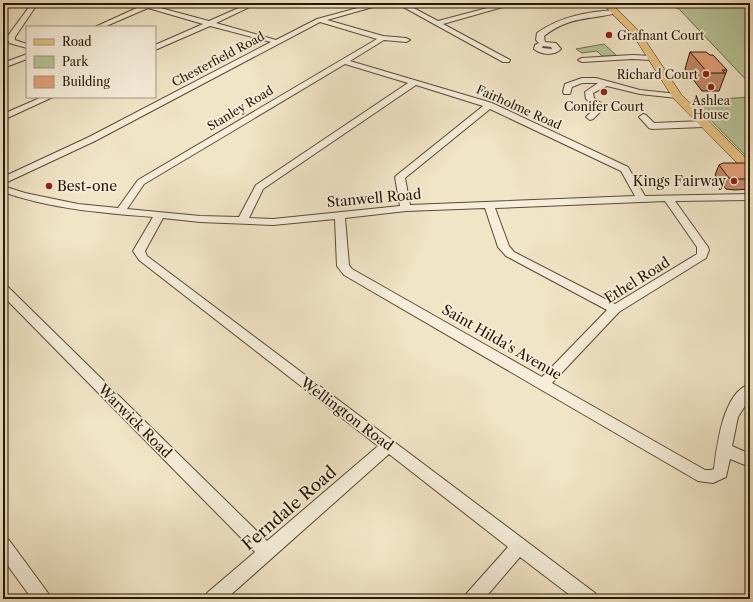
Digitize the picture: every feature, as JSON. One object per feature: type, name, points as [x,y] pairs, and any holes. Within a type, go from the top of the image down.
[{"type":"main road","points":[[606,3],[636,33],[677,96],[703,124],[750,169]]},
{"type":"street","points":[[26,46],[12,40],[11,37],[35,3]]},
{"type":"street","points":[[136,3],[277,42]]},
{"type":"street","points":[[100,26],[156,3]]},
{"type":"street","points":[[156,48],[255,3]]},
{"type":"street","points":[[349,3],[360,9]]},
{"type":"street","name":"Chesterfield Road","points":[[3,181],[92,139],[318,20],[384,3]]},
{"type":"street","points":[[399,3],[504,59],[492,61]]},
{"type":"street","points":[[439,23],[514,3]]},
{"type":"street","points":[[543,44],[540,40],[540,35],[550,26],[586,14],[615,12]]},
{"type":"street","points":[[318,20],[383,38],[406,40]]},
{"type":"street","name":"Stanley Road","points":[[120,212],[141,182],[383,38]]},
{"type":"street","points":[[574,54],[590,68]]},
{"type":"street","points":[[3,66],[26,56]]},
{"type":"street","points":[[582,60],[632,57],[652,58]]},
{"type":"street","name":"Fairholme Road","points":[[344,61],[489,105],[625,169],[642,199]]},
{"type":"street","points":[[567,92],[568,86],[575,82],[594,80],[640,92],[677,96]]},
{"type":"street","points":[[242,221],[259,187],[417,82]]},
{"type":"street","points":[[590,117],[599,108],[590,99],[589,92],[606,83]]},
{"type":"street","points":[[3,117],[47,98]]},
{"type":"street","points":[[406,208],[400,177],[489,105]]},
{"type":"street","points":[[643,117],[654,128],[703,124]]},
{"type":"street","name":"Stanwell Road","points":[[3,189],[78,208],[159,216],[273,222],[406,208],[668,198],[750,197]]},
{"type":"street","name":"Ethel Road","points":[[543,384],[615,309],[702,256],[702,247],[668,198]]},
{"type":"street","points":[[489,206],[504,247],[510,254],[615,309]]},
{"type":"street","name":"Saint Hilda's Avenue","points":[[340,215],[343,266],[348,272],[703,476],[713,477],[721,472],[732,412],[740,398],[750,389]]},
{"type":"street","name":"Wellington Road","points":[[159,216],[140,251],[143,258],[589,599]]},
{"type":"street","name":"Warwick Road","points":[[3,289],[267,553]]},
{"type":"street","name":"Ferndale Road","points":[[213,599],[389,445]]},
{"type":"street","points":[[725,450],[750,461]]},
{"type":"street","points":[[3,545],[42,599]]},
{"type":"street","points":[[473,599],[519,546]]},
{"type":"green space","points":[[665,3],[750,3],[750,84],[679,9]]},
{"type":"green space","points":[[604,44],[617,56],[602,56],[597,51],[582,53],[576,49]]},
{"type":"green space","points":[[750,97],[750,160],[692,101]]},
{"type":"building","points":[[690,52],[706,52],[713,55],[727,70],[722,70],[725,73],[708,73]]},
{"type":"building","points":[[723,163],[747,163],[750,167],[750,179],[729,178],[719,165]]},
{"type":"place","name":"Grafnant Court","points":[[609,35]]},
{"type":"place","name":"Richard Court","points":[[706,74]]},
{"type":"place","name":"Ashlea House","points":[[711,87]]},
{"type":"place","name":"Conifer Court","points":[[604,92]]},
{"type":"place","name":"Kings Fairway","points":[[734,181]]},
{"type":"place","name":"Best-one","points":[[49,186]]}]
